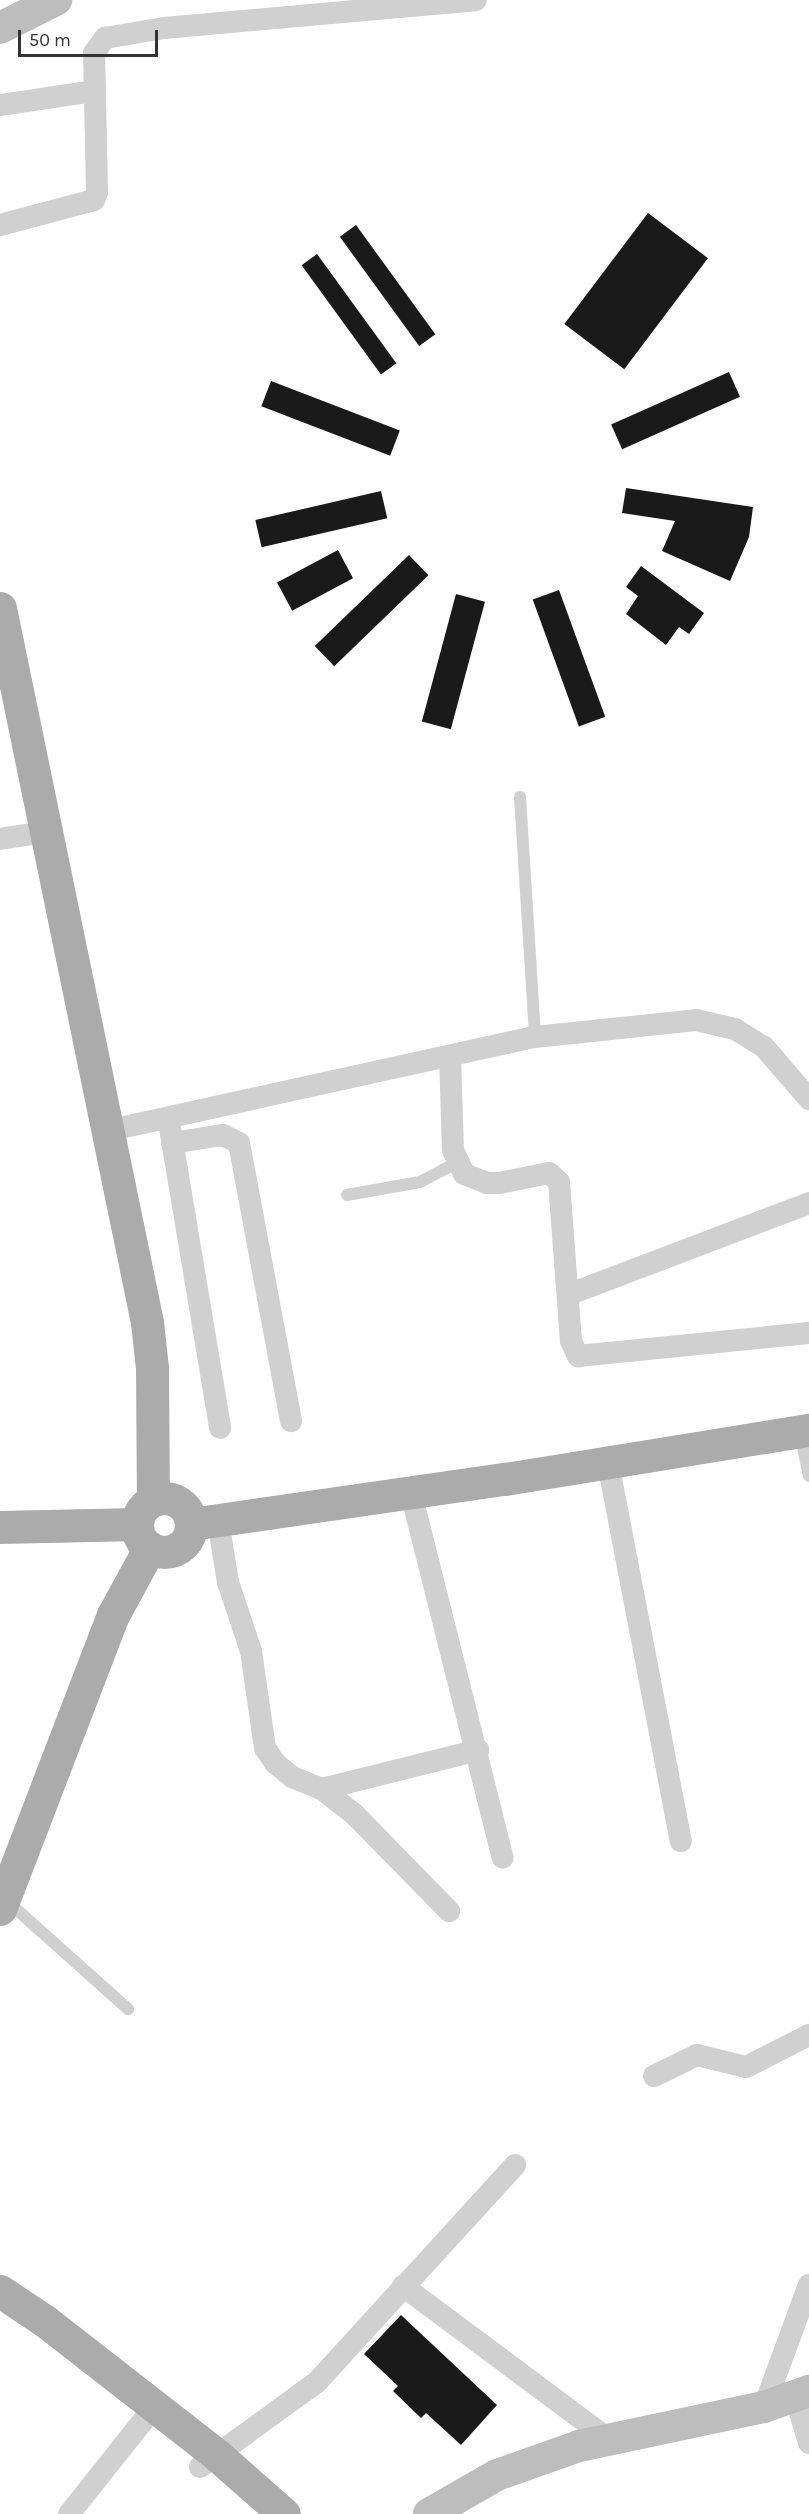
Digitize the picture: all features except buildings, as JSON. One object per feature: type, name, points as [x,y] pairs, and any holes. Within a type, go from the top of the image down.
[{"type":"main road","points":[[0,608],[45,832],[111,1130],[148,1333],[146,1524],[2,1904]]},
{"type":"main road","points":[[146,1524],[173,1550],[204,1522],[411,1493],[805,1431]]},
{"type":"main road","points":[[0,1527],[146,1524],[178,1502],[204,1522]]},
{"type":"main road","points":[[2,2308],[208,2461],[284,2514]]},
{"type":"main road","points":[[2,2308],[143,2421],[208,2461],[253,2514]]},
{"type":"street","points":[[2,27],[56,0]]},
{"type":"street","points":[[0,225],[94,201],[97,192],[95,91],[97,46],[122,33],[476,0]]},
{"type":"street","points":[[0,105],[95,91]]},
{"type":"street","points":[[0,839],[45,832]]},
{"type":"street","points":[[111,1130],[535,1037],[696,1020],[735,1029],[764,1047],[809,1099]]},
{"type":"street","points":[[450,1056],[456,1163],[464,1174],[487,1183],[555,1175],[559,1182],[573,1350],[585,1358],[809,1333]]},
{"type":"street","points":[[168,1117],[220,1428]]},
{"type":"street","points":[[172,1143],[223,1135],[240,1143],[291,1421]]},
{"type":"street","points":[[570,1294],[809,1203]]},
{"type":"street","points":[[608,1463],[681,1842]]},
{"type":"street","points":[[411,1493],[478,1750],[502,1858]]},
{"type":"street","points":[[204,1522],[228,1582],[251,1651],[265,1748],[275,1763],[292,1776],[322,1789],[354,1814],[448,1911]]},
{"type":"street","points":[[322,1789],[478,1750]]},
{"type":"street","points":[[654,2076],[697,2055],[746,2067],[809,2036]]},
{"type":"street","points":[[208,2461],[317,2382],[515,2165]]},
{"type":"street","points":[[764,2407],[809,2285]]},
{"type":"street","points":[[403,2286],[608,2439]]},
{"type":"street","points":[[429,2514],[497,2475],[608,2439],[764,2407],[802,2394],[809,2443]]},
{"type":"street","points":[[69,2514],[143,2421]]},
{"type":"lane","points":[[519,797],[535,1037]]},
{"type":"lane","points":[[347,1195],[420,1182],[456,1163]]},
{"type":"lane","points":[[805,1431],[809,1476]]},
{"type":"lane","points":[[2,1904],[128,2010]]}]
